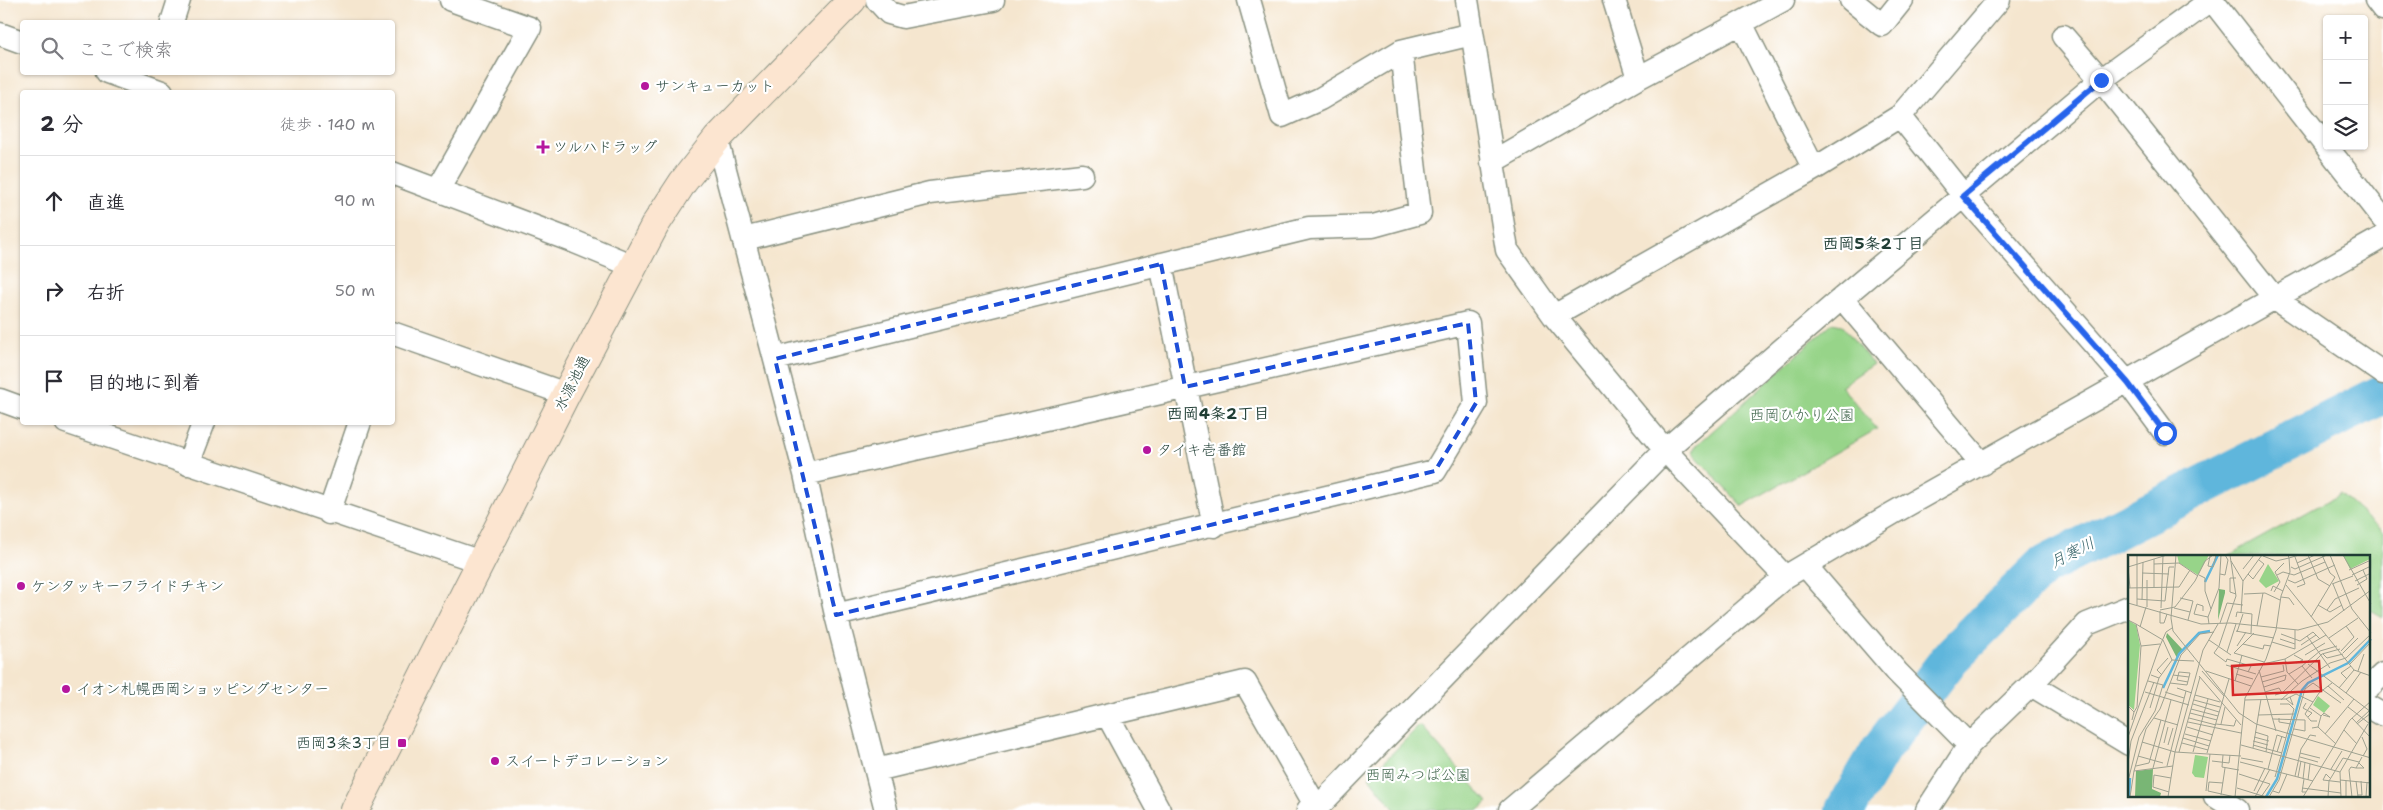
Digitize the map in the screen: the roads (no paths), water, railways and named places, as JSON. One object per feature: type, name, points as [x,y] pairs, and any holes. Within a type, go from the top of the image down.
[{"type":"street","points":[[173,20],[179,0]]},
{"type":"street","points":[[438,190],[530,28],[451,0]]},
{"type":"street","name":"水源池通","points":[[355,810],[566,394],[655,225],[683,182],[717,139],[852,0]]},
{"type":"street","points":[[877,0],[889,13],[903,17],[993,0]]},
{"type":"street","points":[[1249,0],[1282,116],[1320,99],[1400,51],[1472,34]]},
{"type":"street","points":[[1467,0],[1507,250],[1554,316],[1664,450],[1785,577]]},
{"type":"street","points":[[1614,0],[1638,78]]},
{"type":"street","points":[[1492,162],[1638,78],[1783,0]]},
{"type":"street","points":[[1851,0],[1882,24],[1902,0]]},
{"type":"street","points":[[1554,316],[1814,169],[1900,116],[1999,0]]},
{"type":"street","points":[[876,770],[1245,682],[1314,809],[1664,450],[2101,80],[2211,0],[2383,219]]},
{"type":"street","points":[[2376,0],[2383,9]]},
{"type":"street","points":[[1742,23],[1814,169]]},
{"type":"street","points":[[0,34],[20,41]]},
{"type":"street","points":[[2063,36],[2101,80],[2275,299],[2378,369]]},
{"type":"street","points":[[775,359],[1309,228],[1373,226],[1420,213],[1400,51]]},
{"type":"street","points":[[116,75],[154,86]]},
{"type":"street","points":[[1900,116],[1963,196],[2128,383],[2165,433]]},
{"type":"street","points":[[717,139],[805,474],[836,615],[886,810]]},
{"type":"street","points":[[395,175],[633,266]]},
{"type":"street","points":[[744,239],[930,193],[1082,175]]},
{"type":"street","points":[[1510,810],[1785,577],[2383,237]]},
{"type":"street","points":[[1162,264],[1214,526]]},
{"type":"street","points":[[1842,298],[1982,464]]},
{"type":"street","points":[[805,474],[1468,323],[1476,402],[1435,471],[1214,526],[836,615]]},
{"type":"street","points":[[395,334],[566,394]]},
{"type":"street","points":[[0,400],[20,407]]},
{"type":"street","points":[[75,425],[329,513],[481,562]]},
{"type":"street","points":[[188,464],[203,425]]},
{"type":"street","points":[[329,513],[359,425]]},
{"type":"street","points":[[1805,565],[1897,672],[1969,744]]},
{"type":"street","points":[[1932,808],[1969,744],[2031,685],[2087,624],[2128,606]]},
{"type":"street","points":[[2370,686],[2383,674]]},
{"type":"street","points":[[2031,685],[2128,743]]},
{"type":"street","points":[[2370,708],[2383,715]]},
{"type":"street","points":[[1108,716],[1159,810]]},
{"type":"street","points":[[2218,798],[2237,810]]},
{"type":"waterway","name":"月寒川","points":[[1845,810],[1881,749],[1951,657],[2042,567],[2383,394]]},
{"type":"place","name":"サンキューカット","points":[[645,86]]},
{"type":"place","name":"ツルハドラッグ","points":[[543,147]]},
{"type":"place","name":"タイキ壱番館","points":[[1147,450]]},
{"type":"place","name":"ケンタッキーフライドチキン","points":[[21,586]]},
{"type":"place","name":"イオン札幌西岡ショッピングセンター","points":[[66,689]]},
{"type":"place","name":"西岡3条3丁目","points":[[402,743]]},
{"type":"place","name":"スイートデコレーション","points":[[495,761]]},
{"type":"district","name":"西岡5条2丁目","points":[[1873,243]]},
{"type":"district","name":"西岡4条2丁目","points":[[1218,413]]},
{"type":"park label","name":"西岡ひかり公園","points":[[1802,415]]},
{"type":"park label","name":"西岡みつば公園","points":[[1418,775]]}]
